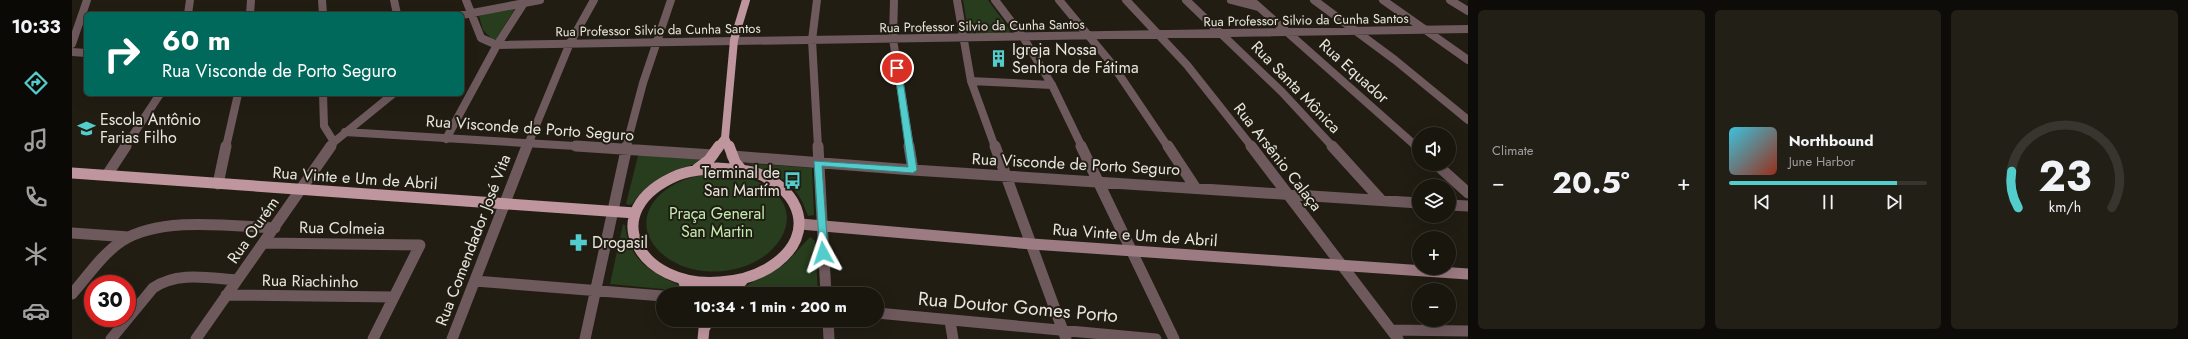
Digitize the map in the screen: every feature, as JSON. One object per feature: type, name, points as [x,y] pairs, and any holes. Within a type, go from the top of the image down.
[{"type":"main road","points":[[692,171],[717,168],[742,170],[765,177],[784,189],[793,200],[798,211],[800,224],[797,237],[790,250],[764,271],[747,278],[715,283],[683,280],[665,273],[655,267],[640,253],[634,240],[632,226],[635,213],[642,201],[653,190],[667,181],[705,165],[724,138],[734,40],[746,0]]},
{"type":"main road","points":[[724,138],[732,156],[742,170]]},
{"type":"main road","name":"Rua Vinte e Um de Abril","points":[[72,173],[635,213]]},
{"type":"main road","points":[[735,287],[747,278]]},
{"type":"main road","points":[[683,280],[686,287]]},
{"type":"street","points":[[72,44],[87,0]]},
{"type":"street","points":[[188,12],[190,0]]},
{"type":"street","points":[[250,12],[251,0]]},
{"type":"street","points":[[322,0],[323,12]]},
{"type":"street","points":[[394,0],[397,12]]},
{"type":"street","points":[[466,0],[466,14],[481,38],[497,45]]},
{"type":"street","points":[[466,14],[539,0]]},
{"type":"street","name":"Rua Comendador José Vita","points":[[452,339],[504,204],[570,43],[594,0]]},
{"type":"street","points":[[585,339],[626,150],[655,41],[671,0]]},
{"type":"street","points":[[817,0],[812,40],[825,287]]},
{"type":"street","points":[[894,0],[893,39],[913,170]]},
{"type":"street","points":[[957,0],[962,37],[971,81],[1065,335]]},
{"type":"street","points":[[995,0],[1023,37],[1052,85],[1100,182],[1130,251],[1174,339]]},
{"type":"street","points":[[1059,0],[1112,64],[1194,187]]},
{"type":"street","name":"Rua Arsênio Calaça","points":[[1126,0],[1195,75],[1290,194],[1340,265],[1394,334]]},
{"type":"street","name":"Rua Santa Mônica","points":[[1186,0],[1282,92],[1381,200]]},
{"type":"street","points":[[1231,0],[1260,8]]},
{"type":"street","name":"Rua Equador","points":[[1251,0],[1289,32],[1412,143]]},
{"type":"street","points":[[1314,0],[1356,31],[1468,120]]},
{"type":"street","points":[[1383,0],[1468,60]]},
{"type":"street","points":[[1450,0],[1468,11]]},
{"type":"street","points":[[446,139],[497,45],[524,3]]},
{"type":"street","name":"Rua Professor Silvio da Cunha Santos","points":[[497,45],[655,41],[893,39],[1468,29]]},
{"type":"street","points":[[72,52],[84,54]]},
{"type":"street","points":[[971,81],[1052,85]]},
{"type":"street","points":[[107,175],[159,96]]},
{"type":"street","points":[[218,184],[238,96]]},
{"type":"street","points":[[322,96],[323,127],[326,134],[334,142]]},
{"type":"street","name":"Rua Ourém","points":[[196,339],[334,142],[344,132],[390,96]]},
{"type":"street","name":"Rua Visconde de Porto Seguro","points":[[344,132],[713,155]]},
{"type":"street","name":"Rua Visconde de Porto Seguro","points":[[732,156],[913,170],[1194,187],[1412,202]]},
{"type":"street","points":[[1444,171],[1468,193]]},
{"type":"street","points":[[1456,205],[1468,206]]},
{"type":"street","name":"Rua Vinte e Um de Abril","points":[[800,224],[1032,244],[1468,274]]},
{"type":"street","points":[[72,294],[115,248],[129,237],[151,230],[169,228],[275,228]]},
{"type":"street","points":[[72,233],[129,237]]},
{"type":"street","name":"Rua Colmeia","points":[[264,243],[420,245],[394,297]]},
{"type":"street","points":[[111,339],[153,288],[161,281],[185,278],[237,280]]},
{"type":"street","points":[[475,281],[656,295]]},
{"type":"street","name":"Rua Riachinho","points":[[226,295],[394,297]]},
{"type":"street","points":[[373,339],[394,297]]},
{"type":"street","name":"Rua Doutor Gomes Porto","points":[[884,314],[1065,335],[1156,339]]},
{"type":"street","points":[[950,321],[954,339]]},
{"type":"street","points":[[828,327],[829,339]]},
{"type":"street","points":[[1394,334],[1468,331]]},
{"type":"green space","points":[[963,0],[988,0],[1010,30],[1009,33],[970,33],[968,31]]},
{"type":"green space","points":[[516,7],[496,39],[493,40],[483,30],[479,16]]},
{"type":"green space","points":[[638,156],[705,160],[667,174],[654,182],[642,192],[632,204],[629,205],[626,204]]},
{"type":"green space","points":[[744,163],[812,168],[814,215],[808,216],[799,196],[782,179],[760,168]]},
{"type":"green space","name":"Praça General San Martin","points":[[722,173],[758,182],[779,196],[787,214],[784,233],[771,251],[750,264],[723,271],[692,269],[667,258],[657,249],[650,239],[647,228],[647,216],[652,204],[663,192],[676,183],[706,174]]},
{"type":"green space","points":[[623,224],[625,225],[631,248],[643,264],[660,276],[681,287],[656,287],[656,288],[610,284]]},
{"type":"green space","points":[[810,237],[815,241],[818,287],[744,287],[785,264]]},
{"type":"place","name":"Igreja Nossa Senhora de Fátima","points":[[999,58]]},
{"type":"place","name":"Escola Antônio Farias Filho","points":[[87,128]]},
{"type":"place","name":"Terminal de San Martím","points":[[793,181]]},
{"type":"place","name":"Drogasil","points":[[579,242]]},
{"type":"route","points":[[823,253],[818,163],[913,170],[897,68]]}]
